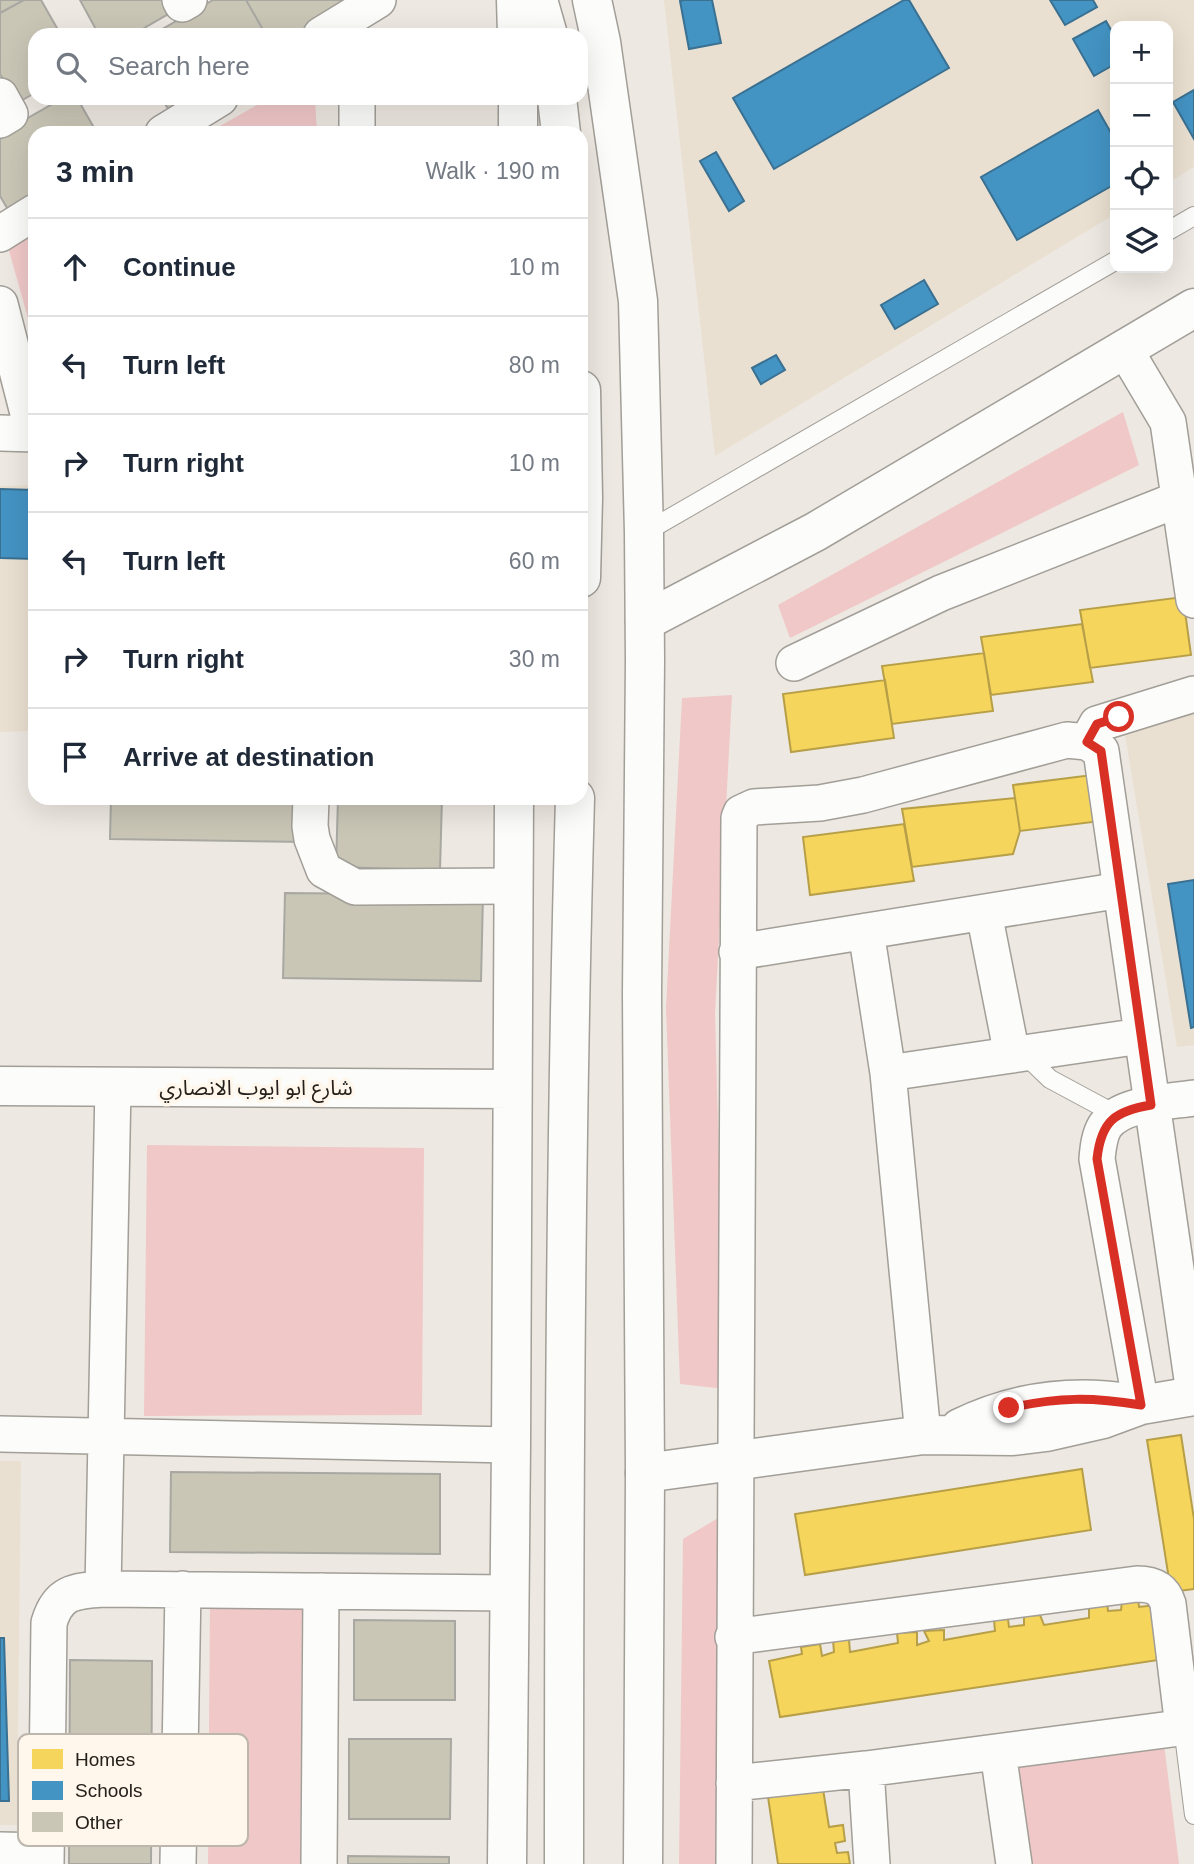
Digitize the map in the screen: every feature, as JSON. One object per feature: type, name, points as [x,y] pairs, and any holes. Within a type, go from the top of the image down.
[{"type":"main road","points":[[516,0],[517,28]]},
{"type":"main road","points":[[538,0],[546,28]]},
{"type":"main road","points":[[592,0],[601,42],[638,301],[645,621],[642,1008],[645,1473],[643,1864]]},
{"type":"main road","points":[[518,105],[518,126]]},
{"type":"main road","points":[[558,105],[560,126]]},
{"type":"main road","points":[[645,621],[815,532],[1194,308]]},
{"type":"main road","points":[[508,1864],[514,805]]},
{"type":"main road","points":[[564,1864],[565,1389],[569,998],[575,805]]},
{"type":"main road","name":"شارع ابو ايوب الانصاري","points":[[0,1086],[512,1088]]},
{"type":"main road","points":[[645,1473],[936,1434],[1013,1436],[1046,1432],[1103,1419],[1141,1405],[1194,1395]]},
{"type":"street","points":[[180,0],[182,4],[189,0]]},
{"type":"street","points":[[337,28],[365,16]]},
{"type":"street","points":[[0,96],[10,114],[0,120]]},
{"type":"street","points":[[174,126],[209,105]]},
{"type":"street","points":[[357,105],[357,126]]},
{"type":"street","points":[[0,234],[28,216]]},
{"type":"street","points":[[0,304],[23,433]]},
{"type":"street","points":[[1124,348],[1168,422],[1179,499],[1191,552],[1194,600]]},
{"type":"street","points":[[794,663],[941,593],[1179,499]]},
{"type":"street","points":[[1087,742],[1097,724],[1194,694]]},
{"type":"street","points":[[734,1864],[733,1461],[737,952],[741,813],[754,807],[820,803],[863,795],[1067,740],[1087,742],[1101,751],[1194,1395]]},
{"type":"street","points":[[311,805],[312,839],[324,870],[355,887],[514,886]]},
{"type":"street","points":[[737,952],[1121,891]]},
{"type":"street","points":[[984,913],[1017,1054]]},
{"type":"street","points":[[866,931],[888,1073],[936,1434]]},
{"type":"street","points":[[888,1073],[1141,1036]]},
{"type":"street","points":[[103,1589],[113,1086]]},
{"type":"street","points":[[1141,1405],[1097,1159],[1099,1142],[1105,1126],[1117,1115],[1133,1108],[1194,1098]]},
{"type":"street","points":[[0,1434],[511,1445]]},
{"type":"street","points":[[733,1637],[1137,1584],[1155,1586],[1166,1597],[1168,1604],[1189,1727],[866,1769],[734,1783]]},
{"type":"street","points":[[48,1734],[49,1623],[52,1611],[69,1594],[103,1589],[510,1593]]},
{"type":"street","points":[[180,1734],[183,1589]]},
{"type":"street","points":[[319,1864],[321,1591]]},
{"type":"street","points":[[998,1752],[1014,1864]]},
{"type":"street","points":[[866,1769],[872,1864]]},
{"type":"street","points":[[177,1846],[177,1864]]},
{"type":"street","points":[[0,1850],[46,1857]]},
{"type":"lane","points":[[1173,228],[1194,216]]},
{"type":"lane","points":[[644,533],[1110,264]]},
{"type":"lane","points":[[1017,1054],[1050,1079],[1117,1115]]},
{"type":"lane","points":[[1189,1727],[1194,1815]]},
{"type":"shaded area","points":[[664,0],[1194,0],[1194,167],[1173,180],[1173,21],[1110,21],[1110,217],[715,456]]},
{"type":"shaded area","points":[[257,105],[315,105],[317,126],[220,126]]},
{"type":"shaded area","points":[[28,236],[28,318],[8,247]]},
{"type":"shaded area","points":[[1123,412],[1139,465],[790,638],[778,605]]},
{"type":"shaded area","points":[[28,485],[28,731],[0,732],[0,486]]},
{"type":"shaded area","points":[[732,695],[715,1013],[725,1389],[680,1384],[666,1008],[682,698]]},
{"type":"shaded area","points":[[1194,711],[1194,1045],[1177,1047],[1123,723]]},
{"type":"shaded area","points":[[147,1145],[424,1148],[422,1415],[144,1416]]},
{"type":"shaded area","points":[[0,1461],[21,1461],[17,1825],[0,1825]]},
{"type":"shaded area","points":[[730,1511],[735,1864],[679,1864],[683,1539]]},
{"type":"shaded area","points":[[210,1598],[302,1599],[300,1864],[208,1864],[208,1846],[248,1846],[248,1734],[209,1734]]},
{"type":"shaded area","points":[[1163,1736],[1179,1864],[1026,1864],[1012,1755]]},
{"type":"building: Homes","points":[[1183,597],[1191,655],[1090,668],[1080,610]]},
{"type":"building: Homes","points":[[1082,624],[1093,682],[991,695],[981,637]]},
{"type":"building: Homes","points":[[984,653],[993,711],[892,724],[882,666]]},
{"type":"building: Homes","points":[[885,680],[894,738],[791,752],[783,694]]},
{"type":"building: Homes","points":[[1092,775],[1101,821],[1020,831],[1013,785]]},
{"type":"building: Homes","points":[[1015,798],[1020,831],[1013,854],[912,867],[902,809]]},
{"type":"building: Homes","points":[[904,824],[914,881],[810,895],[803,837]]},
{"type":"building: Homes","points":[[1181,1435],[1194,1519],[1194,1589],[1171,1592],[1147,1440]]},
{"type":"building: Homes","points":[[1082,1469],[1091,1530],[805,1575],[795,1514]]},
{"type":"building: Homes","points":[[1138,1598],[1139,1607],[1156,1605],[1165,1659],[780,1717],[769,1661],[802,1654],[801,1647],[820,1644],[822,1656],[834,1652],[833,1640],[849,1640],[850,1652],[898,1643],[897,1633],[917,1632],[917,1645],[929,1641],[924,1631],[944,1630],[944,1640],[995,1631],[994,1620],[1008,1619],[1009,1627],[1024,1625],[1024,1616],[1040,1615],[1044,1625],[1089,1618],[1089,1605],[1107,1602],[1108,1611],[1121,1610],[1122,1601]]},
{"type":"building: Homes","points":[[823,1789],[829,1827],[843,1825],[845,1841],[835,1843],[837,1853],[848,1852],[850,1864],[778,1864],[768,1797]]},
{"type":"building: Schools","points":[[712,0],[721,43],[689,49],[680,1]]},
{"type":"building: Schools","points":[[904,0],[909,0],[949,68],[774,169],[733,98]]},
{"type":"building: Schools","points":[[1050,0],[1093,0],[1097,7],[1065,25]]},
{"type":"building: Schools","points":[[1106,21],[1110,28],[1110,67],[1094,76],[1073,39]]},
{"type":"building: Schools","points":[[1194,90],[1194,139],[1173,102]]},
{"type":"building: Schools","points":[[1098,110],[1110,131],[1110,187],[1017,240],[981,177]]},
{"type":"building: Schools","points":[[716,152],[744,201],[729,211],[700,161]]},
{"type":"building: Schools","points":[[924,280],[938,304],[895,329],[881,305]]},
{"type":"building: Schools","points":[[776,355],[785,370],[761,384],[752,368]]},
{"type":"building: Schools","points":[[0,489],[28,490],[28,559],[0,558]]},
{"type":"building: Schools","points":[[1194,880],[1194,1027],[1191,1028],[1168,884]]},
{"type":"building: Schools","points":[[0,1638],[4,1638],[9,1801],[0,1801]]},
{"type":"building: Other","points":[[0,0],[24,0],[0,13]]},
{"type":"building: Other","points":[[24,0],[41,0],[57,28],[28,28],[28,97],[17,103],[0,74],[0,13]]},
{"type":"building: Other","points":[[80,0],[163,0],[170,13],[144,28],[95,28]]},
{"type":"building: Other","points":[[213,0],[246,0],[262,28],[164,28]]},
{"type":"building: Other","points":[[246,0],[364,0],[314,28],[262,28]]},
{"type":"building: Other","points":[[51,105],[81,105],[93,126],[28,126],[28,203],[10,213],[0,196],[0,134]]},
{"type":"building: Other","points":[[166,105],[178,105],[169,110]]},
{"type":"building: Other","points":[[111,805],[309,805],[308,842],[110,839]]},
{"type":"building: Other","points":[[338,805],[442,805],[440,870],[336,867]]},
{"type":"building: Other","points":[[285,893],[483,895],[481,981],[283,978]]},
{"type":"building: Other","points":[[171,1472],[440,1474],[440,1554],[170,1552]]},
{"type":"building: Other","points":[[354,1620],[455,1621],[455,1700],[354,1700]]},
{"type":"building: Other","points":[[70,1660],[152,1661],[152,1734],[70,1734]]},
{"type":"building: Other","points":[[349,1739],[451,1739],[450,1819],[349,1819]]},
{"type":"building: Other","points":[[69,1846],[151,1846],[151,1864],[69,1864]]},
{"type":"building: Other","points":[[348,1856],[449,1857],[449,1864],[348,1864]]},
{"type":"route","points":[[1009,1408],[1075,1398],[1141,1405],[1097,1159],[1105,1126],[1117,1115],[1133,1108],[1151,1105],[1101,751],[1087,742],[1097,724],[1119,717]]}]
